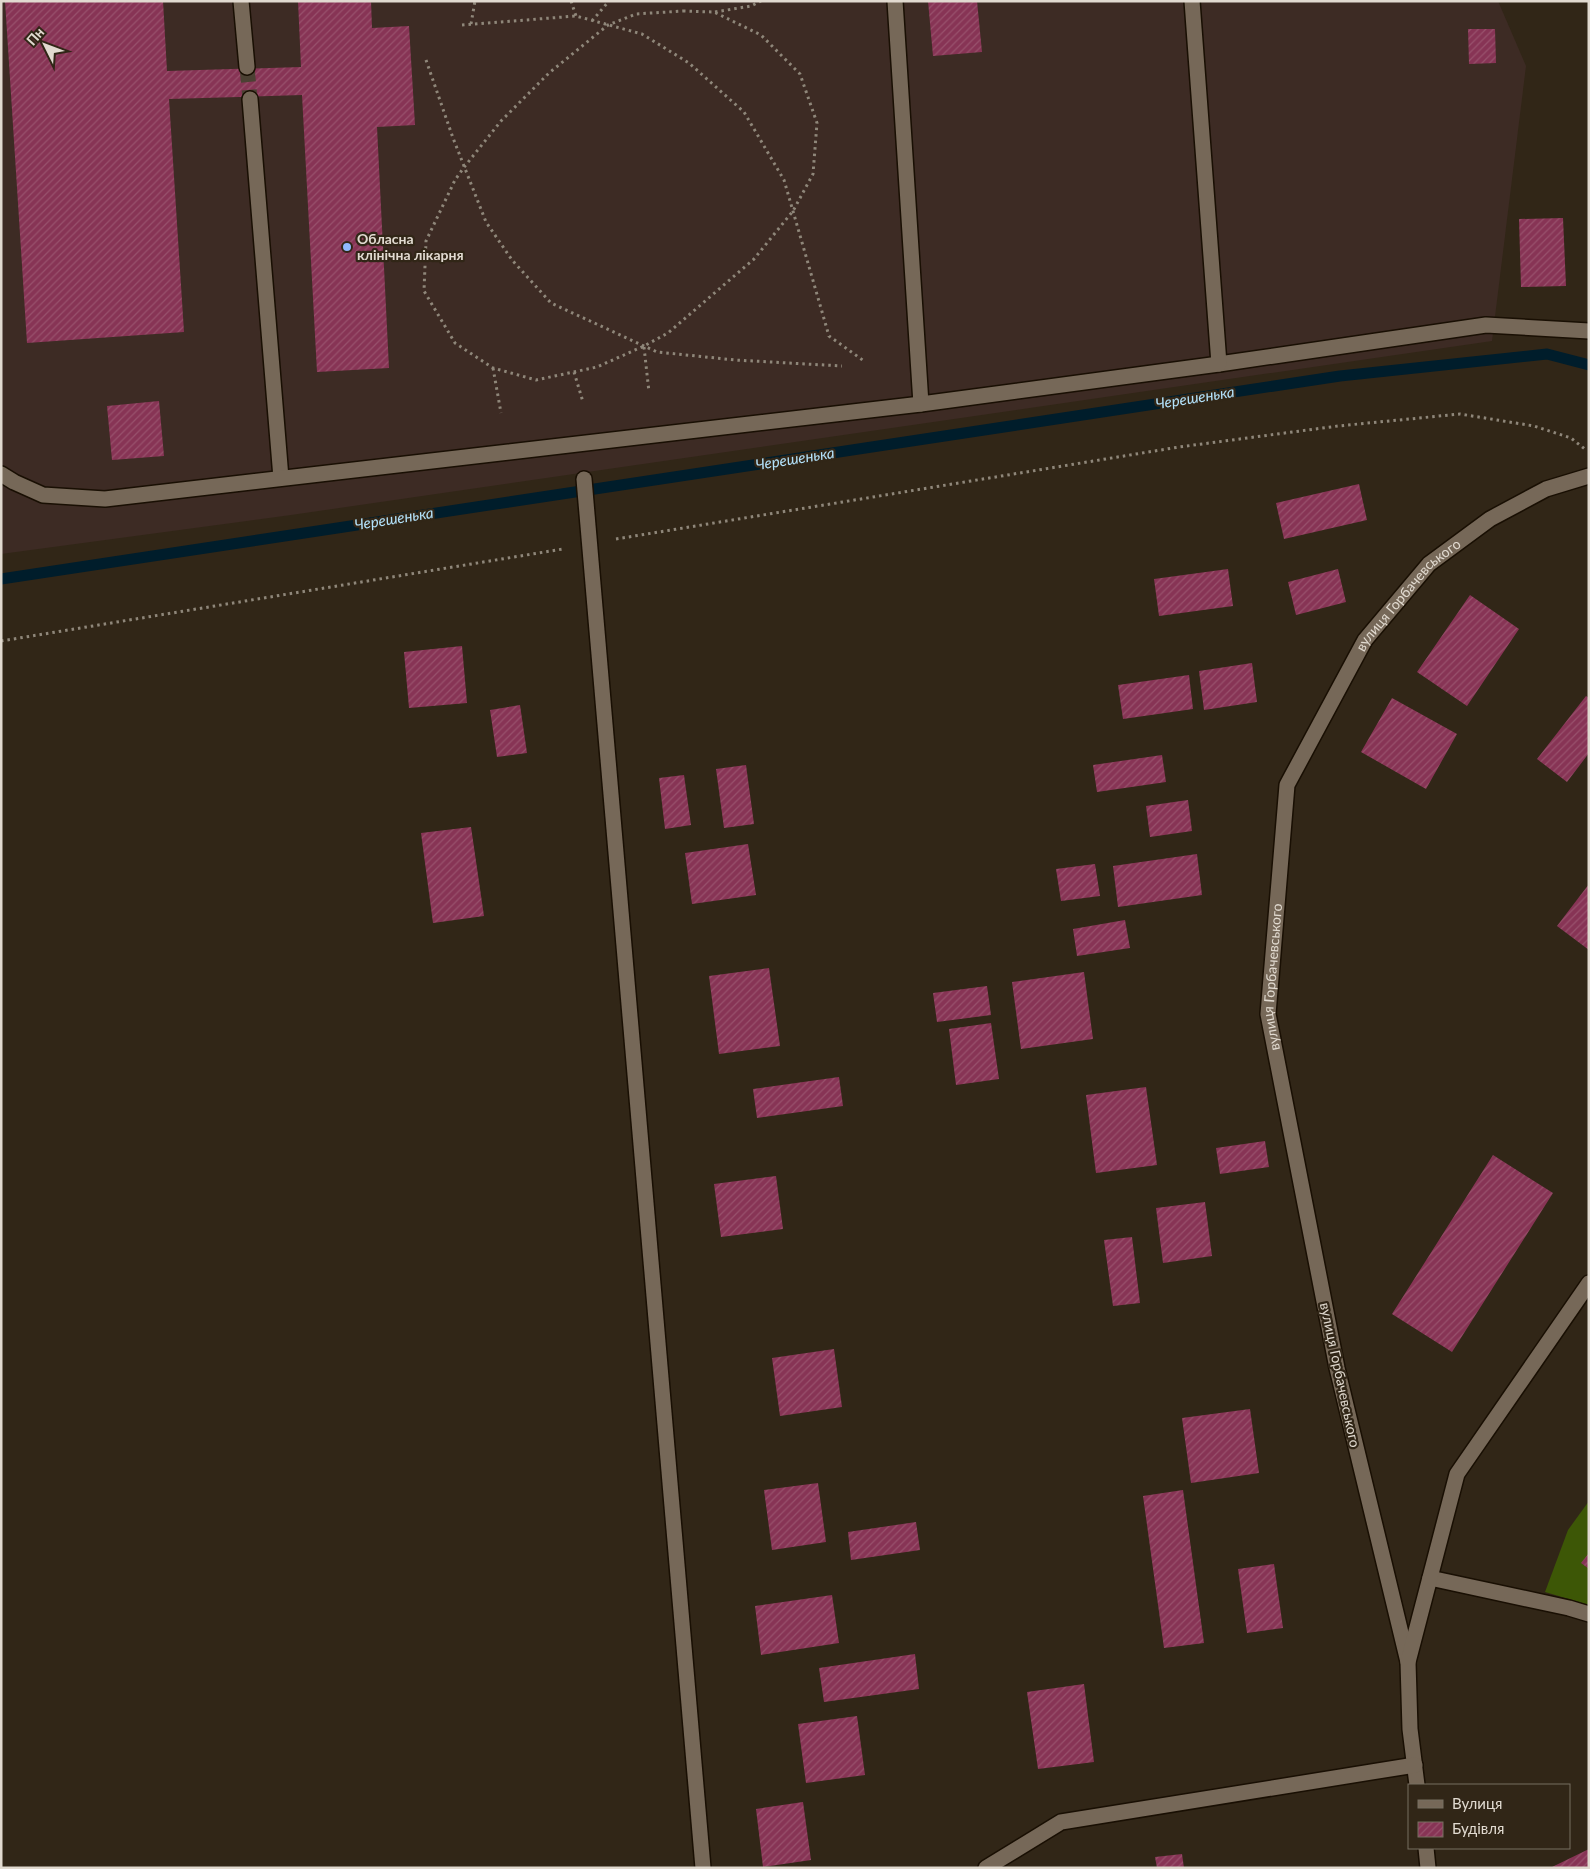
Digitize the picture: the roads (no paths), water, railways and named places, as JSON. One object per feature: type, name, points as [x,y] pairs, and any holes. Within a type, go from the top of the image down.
[{"type":"street","points":[[241,1],[247,68]]},
{"type":"street","points":[[895,1],[921,404]]},
{"type":"street","points":[[1192,1],[1218,364]]},
{"type":"street","points":[[250,98],[281,478]]},
{"type":"street","points":[[1,474],[43,496],[105,499],[921,404],[1218,364],[1486,325],[1589,331]]},
{"type":"street","name":"вулиця Горбачевського","points":[[1408,1662],[1337,1368],[1268,1014],[1287,785],[1365,640],[1429,564],[1490,519],[1546,489],[1589,476]]},
{"type":"street","points":[[584,479],[703,1868]]},
{"type":"street","points":[[1417,1784],[1410,1729],[1408,1662],[1457,1474],[1589,1283]]},
{"type":"street","points":[[1430,1578],[1589,1614]]},
{"type":"street","points":[[986,1868],[1061,1822],[1415,1765]]},
{"type":"street","points":[[1426,1849],[1428,1868]]},
{"type":"waterway","name":"Черешенька","points":[[1,579],[1340,376],[1547,354],[1589,365]]},
{"type":"tunnel","points":[[247,67],[250,99]]},
{"type":"place","name":"Обласна клінічна лікарня","points":[[347,247]]}]
